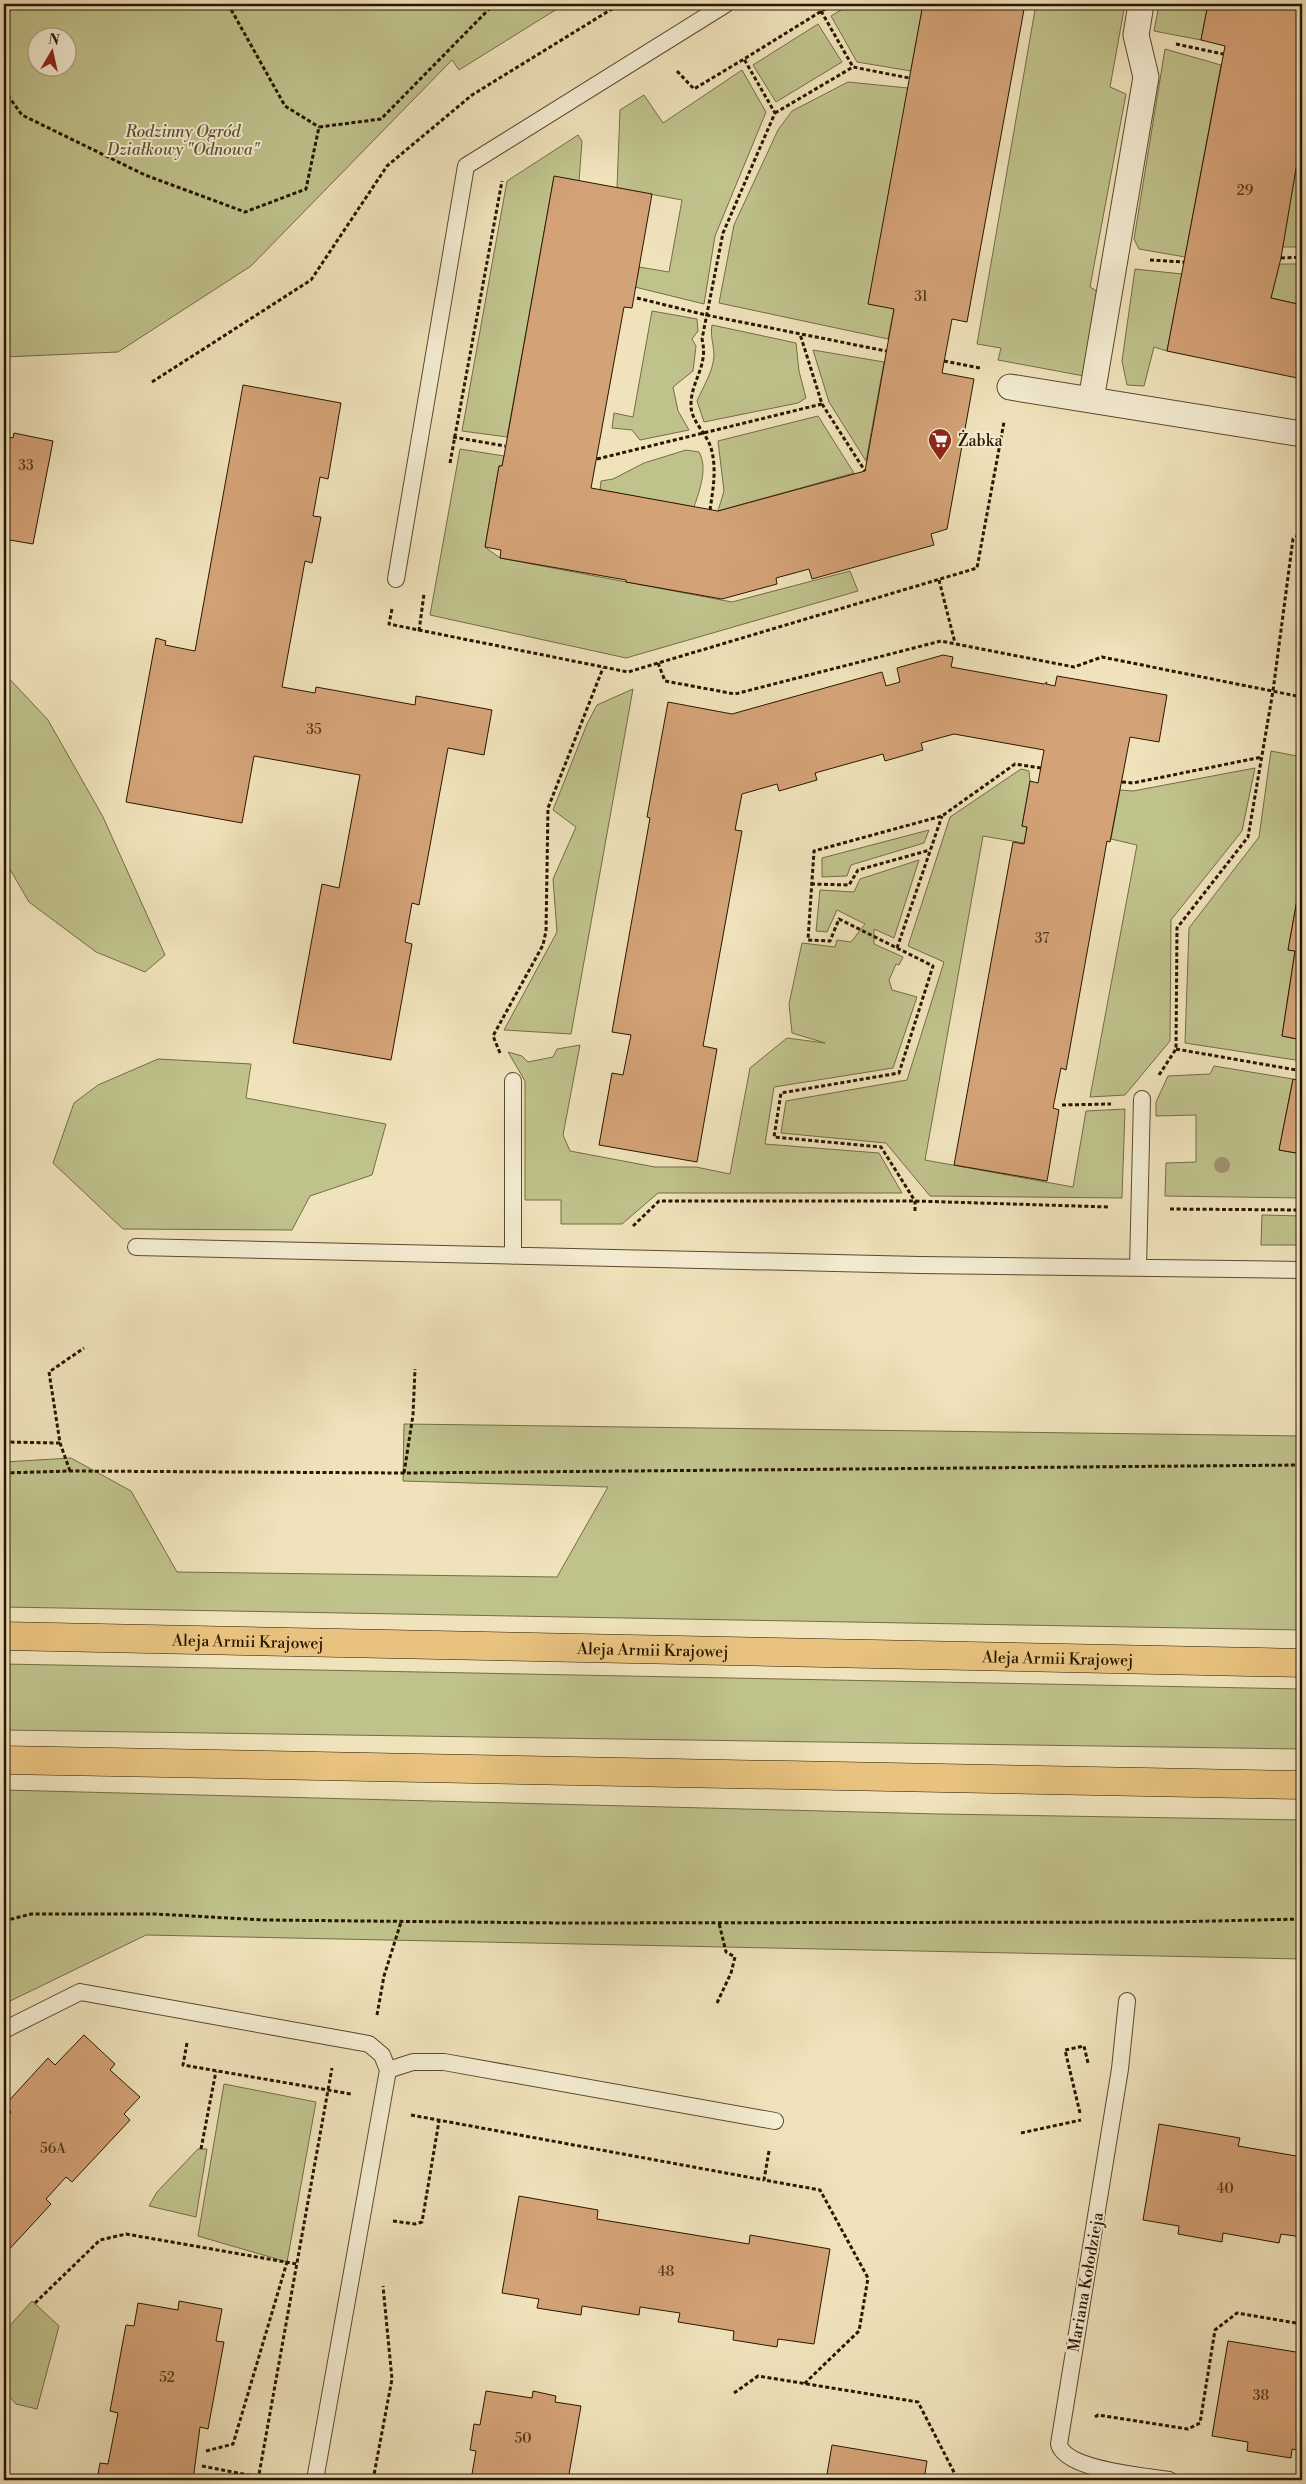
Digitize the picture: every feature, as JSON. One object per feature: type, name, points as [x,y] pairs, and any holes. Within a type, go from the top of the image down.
[{"type":"main road","name":"Aleja Armii Krajowej","points":[[4,1636],[1302,1663]]},
{"type":"main road","points":[[4,1760],[1302,1785]]},
{"type":"street","points":[[1091,400],[1146,77],[1136,35],[1141,4]]},
{"type":"street","points":[[1010,387],[1302,434]]},
{"type":"lane","points":[[396,579],[466,166],[726,4]]},
{"type":"lane","points":[[513,1081],[513,1256]]},
{"type":"lane","points":[[1138,1268],[1142,1102]]},
{"type":"lane","points":[[136,1247],[513,1256],[1302,1270]]},
{"type":"lane","points":[[4,2030],[80,1992],[369,2044],[382,2055],[388,2070],[315,2480]]},
{"type":"lane","name":"Mariana Kołodzieja","points":[[1058,2444],[1120,2069],[1127,2001]]},
{"type":"lane","points":[[388,2070],[413,2062],[444,2062],[775,2121]]},
{"type":"lane","points":[[1058,2444],[1060,2450],[1071,2459],[1106,2470],[1169,2480]]},
{"type":"path","points":[[228,4],[285,106],[319,128],[381,119],[494,4]]},
{"type":"path","points":[[152,382],[312,280],[387,166],[472,95],[620,4]]},
{"type":"path","points":[[668,76],[677,71],[694,89],[833,4]]},
{"type":"path","points":[[821,11],[853,67]]},
{"type":"path","points":[[1136,35],[1223,54]]},
{"type":"path","points":[[744,59],[775,113]]},
{"type":"path","points":[[710,510],[715,474],[711,447],[691,408],[695,385],[702,368],[705,352],[702,339],[722,233],[775,113],[853,67],[909,78]]},
{"type":"path","points":[[4,90],[22,115],[145,175],[245,212],[306,189],[319,128]]},
{"type":"path","points":[[449,466],[503,176]]},
{"type":"path","points":[[1281,258],[1302,257]]},
{"type":"path","points":[[636,298],[706,315],[886,351]]},
{"type":"path","points":[[800,334],[822,404],[865,471]]},
{"type":"path","points":[[425,589],[420,630],[628,672],[978,568],[1010,387]]},
{"type":"path","points":[[597,459],[822,404]]},
{"type":"path","points":[[421,432],[505,446]]},
{"type":"path","points":[[1062,1104],[1142,1102],[1176,1049],[1177,928],[1248,837],[1273,691],[1293,539],[1302,535]]},
{"type":"path","points":[[939,580],[955,643]]},
{"type":"path","points":[[658,662],[665,681],[734,694],[941,640],[1074,667],[1102,656],[1302,697]]},
{"type":"path","points":[[502,1019],[543,945],[546,931],[548,808],[603,668]]},
{"type":"path","points":[[1122,782],[1133,783],[1262,758]]},
{"type":"path","points":[[915,1212],[915,1201],[881,1147],[774,1137],[781,1093],[899,1073],[933,966],[838,919],[830,941],[808,940],[814,852],[942,816],[1015,764],[1041,768]]},
{"type":"path","points":[[897,948],[942,816]]},
{"type":"path","points":[[812,884],[849,886],[858,870],[930,850]]},
{"type":"path","points":[[1176,1049],[1302,1071]]},
{"type":"path","points":[[628,1231],[659,1201],[915,1201],[1140,1208],[1302,1210]]},
{"type":"path","points":[[70,1471],[60,1443],[49,1372],[84,1348]]},
{"type":"path","points":[[404,1473],[413,1415],[415,1369]]},
{"type":"path","points":[[4,1442],[60,1443]]},
{"type":"path","points":[[4,1473],[70,1471],[404,1473],[1302,1465]]},
{"type":"path","points":[[4,1921],[31,1914],[156,1914],[264,1920],[401,1922],[719,1924],[1302,1920]]},
{"type":"path","points":[[369,2044],[384,1976],[401,1922]]},
{"type":"path","points":[[718,2003],[731,1973],[734,1957],[726,1952],[719,1924]]},
{"type":"path","points":[[202,2466],[258,2478],[338,2038]]},
{"type":"path","points":[[1021,2133],[1081,2120],[1068,2062]]},
{"type":"path","points":[[201,2149],[216,2071]]},
{"type":"path","points":[[389,2230],[391,2221],[415,2224],[422,2222],[439,2121]]},
{"type":"path","points":[[775,2121],[764,2180],[820,2190],[868,2278],[859,2331],[804,2384]]},
{"type":"path","points":[[35,2303],[100,2240],[126,2234],[297,2264]]},
{"type":"path","points":[[206,2451],[233,2444],[287,2262]]},
{"type":"path","points":[[373,2480],[392,2379],[383,2284]]},
{"type":"path","points":[[1058,2444],[1098,2416],[1188,2429],[1200,2423],[1215,2330],[1237,2313],[1302,2324]]},
{"type":"path","points":[[734,2393],[758,2376],[918,2402],[958,2480]]},
{"type":"green space","name":"Rodzinny Ogród Działkowy \"Odnowa\"","points":[[4,4],[565,4],[459,70],[452,60],[251,266],[118,352],[4,357]]},
{"type":"green space","points":[[851,4],[923,4],[911,71],[857,62],[831,16]]},
{"type":"green space","points":[[1036,4],[1125,4],[1110,87],[1126,94],[1090,287],[1100,293],[1084,376],[998,360],[1001,348],[977,344]]},
{"type":"green space","points":[[1159,4],[1208,4],[1201,40],[1154,31]]},
{"type":"green space","points":[[818,24],[842,62],[776,102],[753,65]]},
{"type":"green space","points":[[1165,49],[1221,65],[1185,257],[1139,249],[1134,239]]},
{"type":"green space","points":[[742,70],[766,112],[715,236],[704,304],[635,287],[639,267],[669,272],[682,200],[617,188],[620,110],[644,95],[663,123]]},
{"type":"green space","points":[[848,82],[908,88],[894,309],[888,339],[719,303],[734,225],[778,130],[792,111]]},
{"type":"green space","points":[[1302,133],[1302,247],[1282,247]]},
{"type":"green space","points":[[578,135],[582,141],[579,181],[554,177],[507,437],[462,431],[507,181]]},
{"type":"green space","points":[[1279,264],[1302,264],[1302,305],[1271,298]]},
{"type":"green space","points":[[1135,269],[1182,274],[1167,351],[1154,347],[1144,386],[1127,385],[1122,361]]},
{"type":"green space","points":[[652,311],[697,319],[698,331],[692,339],[696,346],[693,371],[673,387],[678,411],[689,430],[640,440],[632,430],[612,428],[614,413],[633,417]]},
{"type":"green space","points":[[712,325],[796,343],[799,371],[806,398],[798,403],[704,422],[697,401],[710,374],[713,362]]},
{"type":"green space","points":[[813,350],[884,362],[866,461],[829,402]]},
{"type":"green space","points":[[818,416],[854,473],[718,511],[724,491],[718,441]]},
{"type":"green space","points":[[460,449],[504,456],[502,466],[499,466],[485,547],[500,558],[732,602],[850,571],[858,591],[626,658],[430,615]]},
{"type":"green space","points":[[686,450],[699,452],[703,465],[699,493],[694,507],[600,490],[601,481],[613,479],[644,463]]},
{"type":"green space","points":[[4,673],[48,720],[103,817],[165,955],[145,972],[96,952],[29,902],[4,859]]},
{"type":"green space","points":[[633,689],[571,1034],[504,1030],[557,932],[553,879],[576,827],[553,810],[587,724],[597,705]]},
{"type":"green space","points":[[1271,751],[1302,757],[1302,872],[1288,950],[1295,951],[1282,1036],[1302,1040],[1302,1061],[1185,1043],[1189,928],[1259,837]]},
{"type":"green space","points":[[1255,768],[1242,831],[1171,920],[1170,1041],[1125,1095],[1090,1097],[1137,845],[1111,839],[1120,790],[1133,791]]},
{"type":"green space","points":[[1021,769],[1029,771],[1030,781],[1022,826],[1027,827],[1024,843],[983,836],[925,1160],[1073,1187],[1086,1111],[1125,1109],[1122,1198],[930,1196],[886,1143],[781,1133],[786,1101],[907,1080],[944,962],[908,946],[950,817]]},
{"type":"green space","points":[[929,830],[924,843],[851,865],[847,876],[822,877],[822,858]]},
{"type":"green space","points":[[919,860],[894,938],[874,929],[874,944],[903,957],[899,965],[896,964],[889,980],[892,990],[917,997],[893,1068],[774,1087],[765,1144],[879,1153],[902,1193],[658,1193],[622,1224],[561,1224],[561,1200],[525,1200],[525,1081],[508,1052],[522,1056],[528,1062],[553,1057],[557,1049],[580,1045],[563,1135],[570,1151],[655,1167],[696,1167],[730,1174],[750,1068],[787,1038],[825,1043],[792,1033],[789,1004],[802,943],[835,947],[837,940],[851,942],[865,924],[837,910],[827,932],[816,931],[820,890],[854,892],[860,879]]},
{"type":"green space","points":[[158,1059],[251,1064],[246,1098],[386,1124],[372,1175],[310,1196],[292,1230],[123,1229],[53,1163],[74,1103],[98,1085]]},
{"type":"green space","points":[[1214,1066],[1293,1079],[1279,1150],[1302,1154],[1302,1198],[1165,1196],[1166,1163],[1196,1162],[1196,1115],[1156,1116],[1156,1102],[1168,1076],[1210,1074]]},
{"type":"green space","points":[[1262,1215],[1302,1216],[1302,1245],[1261,1245]]},
{"type":"green space","points":[[404,1424],[1302,1436],[1302,1630],[4,1607],[4,1462],[71,1458],[131,1491],[177,1572],[557,1577],[608,1487],[403,1481]]},
{"type":"green space","points":[[4,1664],[1302,1689],[1302,1749],[4,1730]]},
{"type":"green space","points":[[4,1790],[939,1814],[1302,1820],[1302,1959],[146,1935],[4,2004]]},
{"type":"green space","points":[[224,2084],[316,2102],[287,2262],[198,2236]]},
{"type":"green space","points":[[198,2149],[207,2149],[196,2217],[149,2206],[157,2192]]},
{"type":"green space","points":[[32,2301],[59,2326],[37,2409],[16,2404],[4,2390],[4,2332]]},
{"type":"building","points":[[923,4],[1025,4],[967,322],[952,319],[942,373],[974,379],[947,529],[931,534],[934,545],[812,579],[809,569],[776,578],[777,584],[722,599],[500,558],[501,550],[485,547],[499,466],[502,466],[504,456],[554,176],[652,194],[632,308],[624,307],[591,488],[718,511],[865,471],[894,309],[868,304]]},
{"type":"building","points":[[1208,4],[1302,4],[1302,22],[1297,53],[1302,53],[1302,133],[1281,258],[1271,298],[1302,305],[1302,379],[1167,351],[1225,46],[1201,40]]},
{"type":"building","points":[[243,385],[341,403],[328,479],[320,477],[313,516],[321,517],[312,563],[305,561],[282,687],[315,693],[316,687],[415,705],[416,696],[492,710],[484,755],[448,748],[419,905],[412,903],[405,942],[412,944],[391,1060],[293,1043],[322,884],[339,888],[360,775],[254,756],[242,823],[126,802],[156,638],[166,641],[165,645],[195,651]]},
{"type":"building","points":[[14,433],[53,441],[33,544],[4,539],[4,436],[13,438]]},
{"type":"building","points":[[943,655],[953,657],[951,667],[1044,684],[1047,682],[1046,684],[1055,686],[1057,676],[1167,695],[1159,742],[1130,737],[1110,842],[1107,841],[1066,1070],[1061,1068],[1053,1108],[1059,1110],[1047,1181],[954,1165],[1013,842],[1024,844],[1027,827],[1022,826],[1030,781],[1038,783],[1044,750],[954,734],[921,743],[923,750],[885,761],[883,754],[815,773],[817,780],[779,791],[777,784],[742,794],[735,830],[742,831],[703,1046],[717,1049],[697,1162],[599,1145],[612,1073],[623,1075],[631,1035],[612,1032],[650,818],[647,817],[668,702],[732,714],[882,672],[886,686],[900,682],[897,668]]},
{"type":"building","points":[[1302,872],[1302,1040],[1282,1036],[1295,951],[1288,950]]},
{"type":"building","points":[[1293,1079],[1302,1081],[1302,1154],[1279,1150]]},
{"type":"building","points":[[84,2035],[115,2064],[110,2070],[140,2097],[124,2114],[130,2120],[72,2182],[66,2177],[46,2199],[51,2204],[4,2255],[4,2120],[11,2112],[4,2106],[48,2058],[55,2065]]},
{"type":"building","points":[[1159,2124],[1240,2138],[1238,2146],[1302,2157],[1302,2237],[1281,2234],[1279,2243],[1223,2233],[1222,2242],[1178,2234],[1179,2226],[1143,2220]]},
{"type":"building","points":[[519,2196],[598,2210],[597,2219],[749,2244],[750,2235],[830,2249],[814,2344],[778,2339],[777,2347],[733,2340],[734,2331],[678,2322],[680,2313],[640,2307],[639,2315],[582,2306],[581,2315],[537,2308],[539,2299],[502,2293]]},
{"type":"building","points":[[179,2301],[222,2309],[216,2341],[224,2342],[208,2429],[200,2427],[193,2480],[97,2480],[100,2463],[108,2464],[118,2413],[110,2411],[126,2325],[134,2326],[138,2303],[178,2310]]},
{"type":"building","points":[[1228,2341],[1302,2353],[1302,2451],[1292,2449],[1291,2458],[1247,2451],[1248,2442],[1212,2436]]},
{"type":"building","points":[[486,2391],[532,2398],[533,2391],[556,2396],[555,2402],[581,2406],[568,2480],[471,2480],[476,2451],[470,2450],[474,2424],[480,2425]]},
{"type":"building","points":[[832,2445],[927,2461],[924,2480],[826,2480]]},
{"type":"place","name":"Żabka","points":[[940,461]]}]
